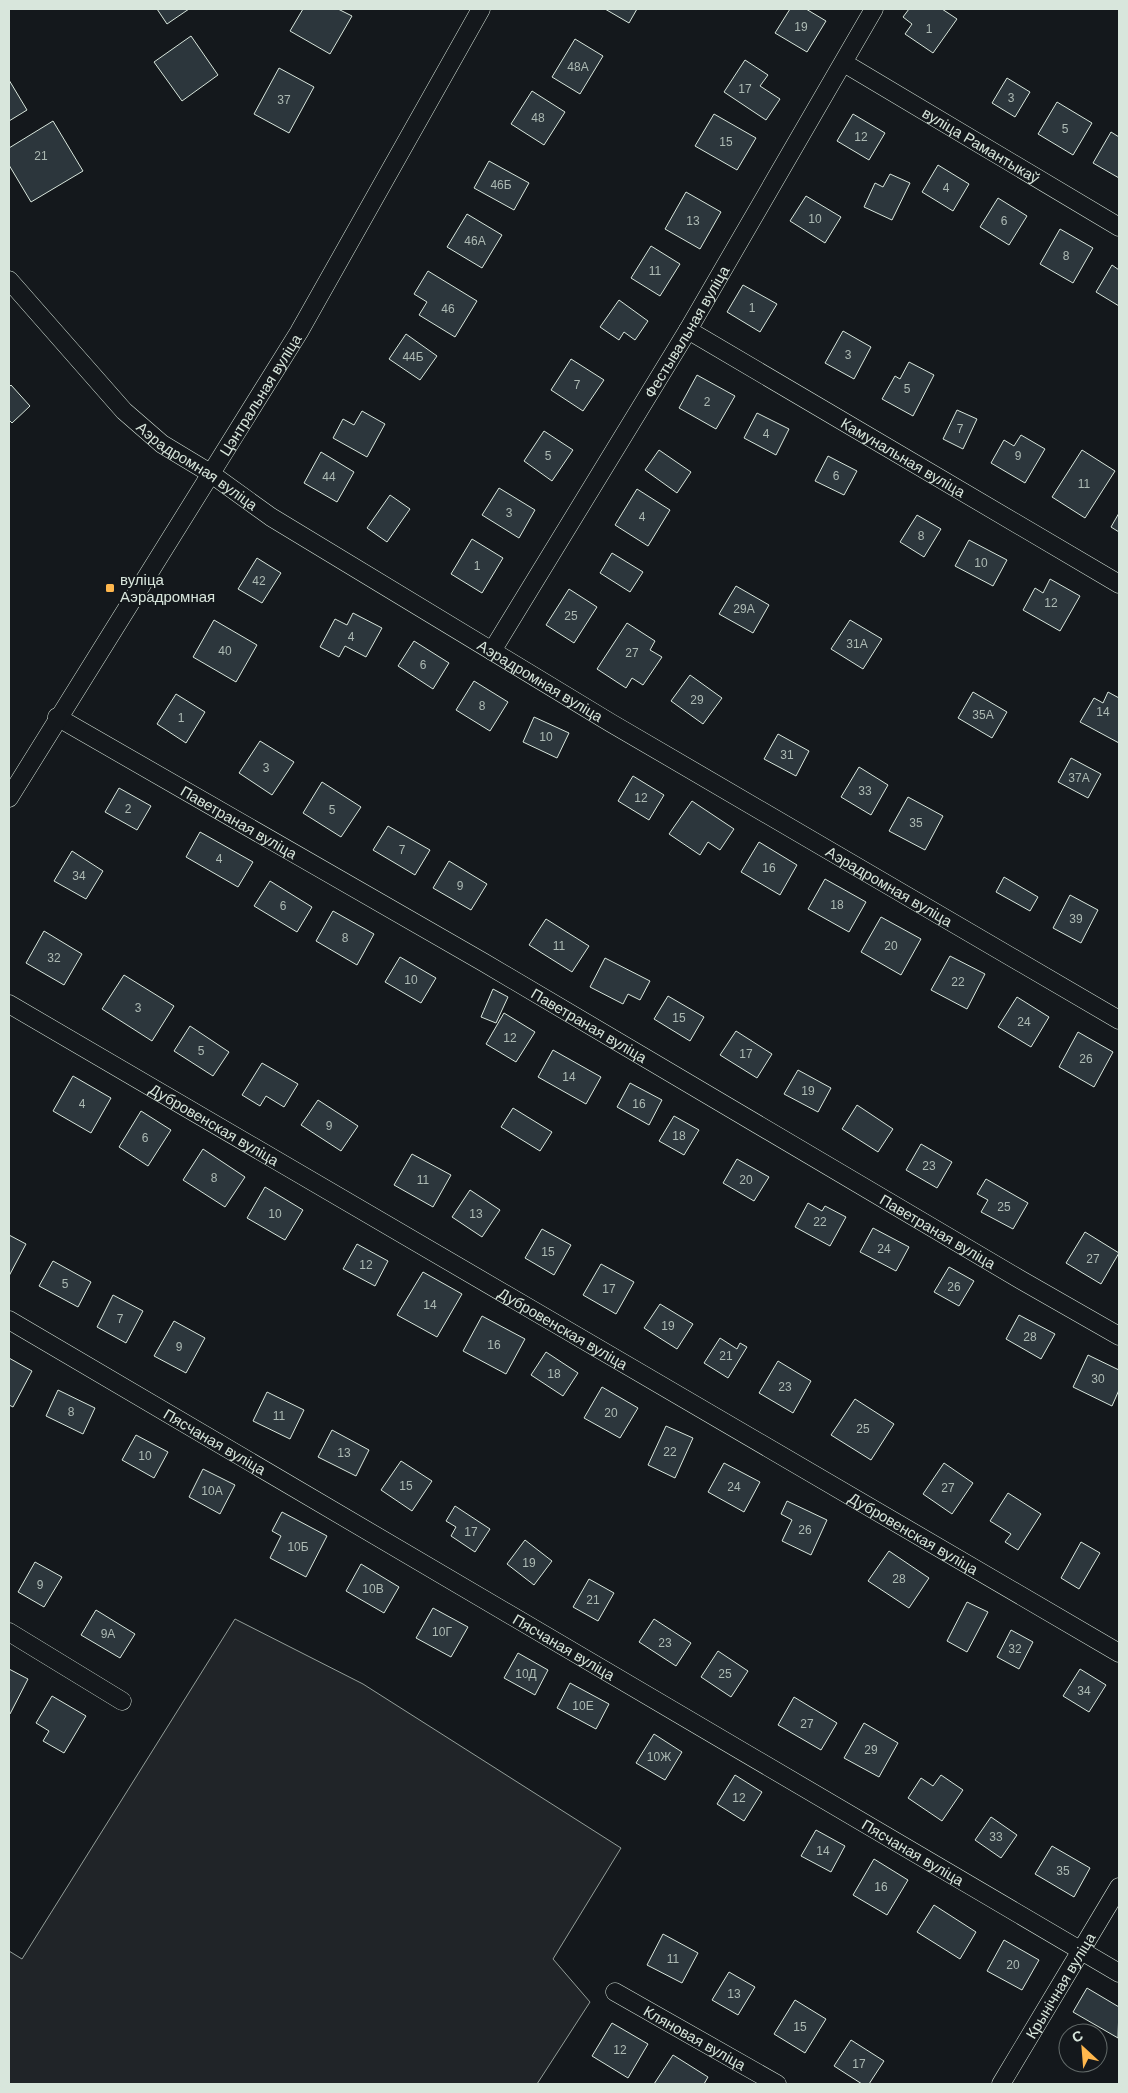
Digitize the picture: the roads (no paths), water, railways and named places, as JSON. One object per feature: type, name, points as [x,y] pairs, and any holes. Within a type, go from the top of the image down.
[{"type":"street","name":"Цэнтральная вуліца","points":[[9,798],[57,717],[299,332],[481,9]]},
{"type":"street","name":"Фестывальная вуліца","points":[[492,651],[688,330],[874,9]]},
{"type":"street","name":"вуліца Рамантыкаў","points":[[844,63],[1119,228]]},
{"type":"street","name":"Аэрадромная вуліца","points":[[9,280],[124,411],[162,444],[210,473],[271,517],[611,723],[1119,1020]]},
{"type":"street","name":"Камунальная вуліца","points":[[688,330],[1119,584]]},
{"type":"street","name":"Паветраная вуліца","points":[[57,717],[483,962],[1012,1275],[1119,1336]]},
{"type":"street","name":"Дубровенская вуліца","points":[[9,1004],[1119,1652]]},
{"type":"street","name":"Пясчаная вуліца","points":[[9,1320],[1119,1973]]},
{"type":"street","points":[[9,1632],[122,1701]]},
{"type":"street","name":"Крынічная вуліца","points":[[1001,2084],[1119,1887]]},
{"type":"street","name":"Кляновая вуліца","points":[[615,1992],[777,2084]]},
{"type":"place","name":"вуліца Аэрадромная","points":[[110,588]]}]
